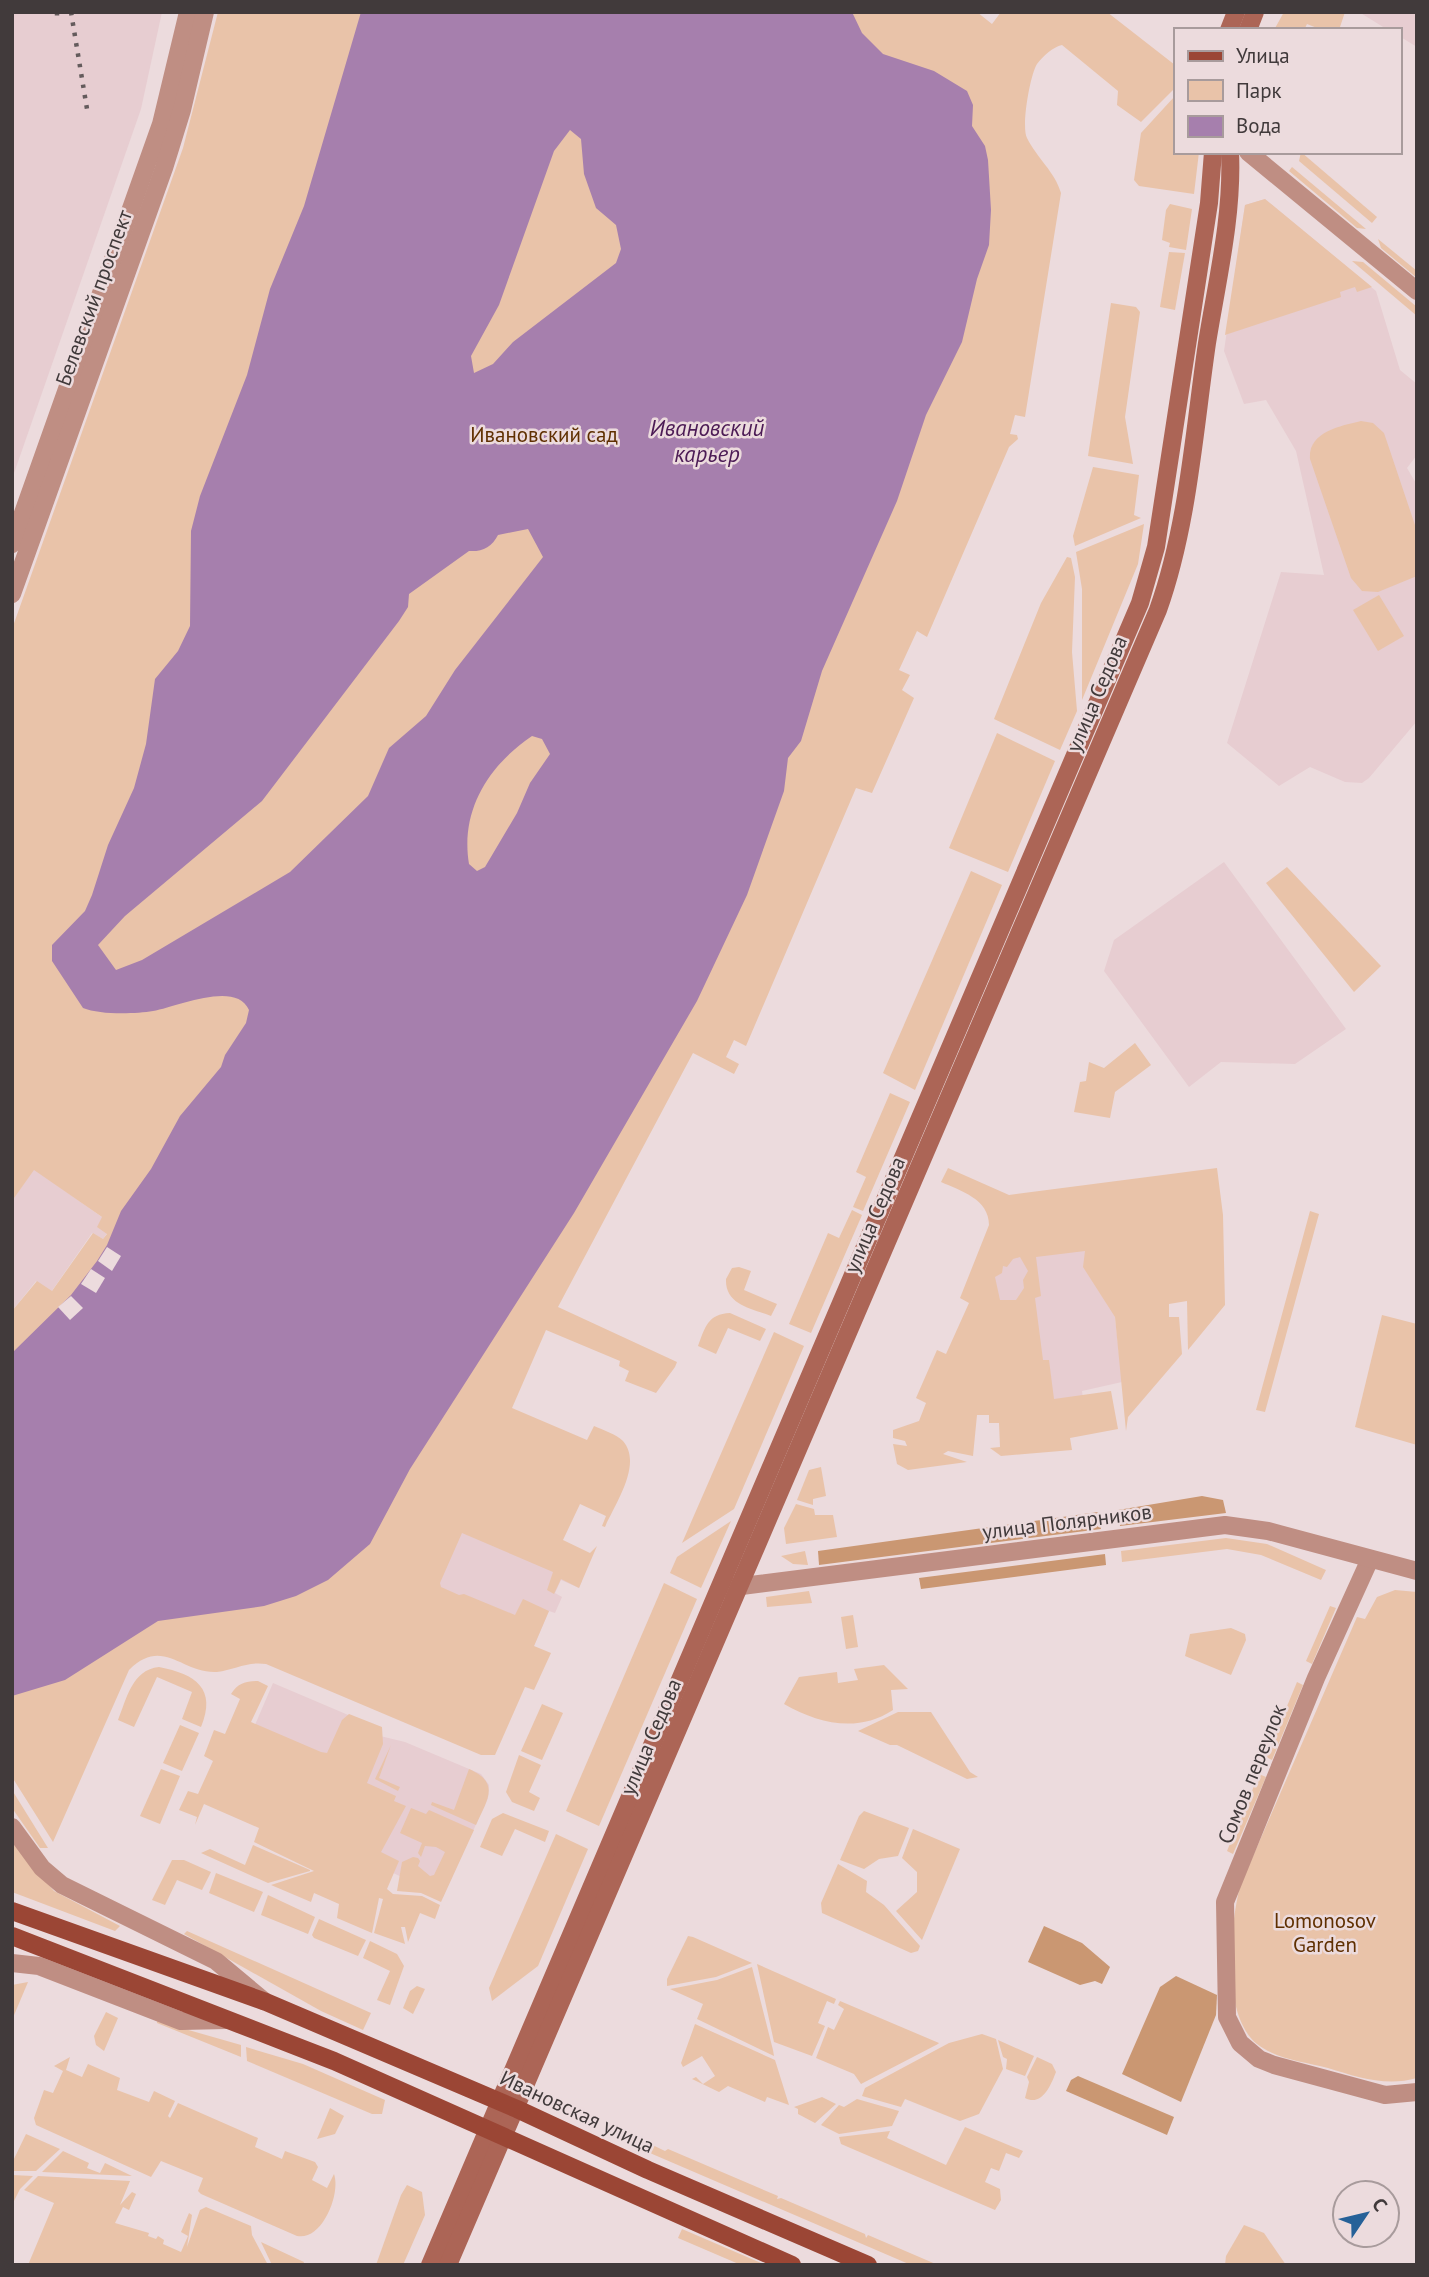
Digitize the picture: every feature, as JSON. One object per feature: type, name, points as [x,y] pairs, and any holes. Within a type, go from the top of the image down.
[{"type":"main road","name":"улица Седова","points":[[430,2265],[1147,582],[1162,512],[1209,203],[1213,154]]},
{"type":"main road","name":"улица Седова","points":[[448,2265],[1166,587],[1177,539],[1228,203],[1230,154]]},
{"type":"main road","name":"Ивановская улица","points":[[12,1911],[266,2002],[499,2101],[648,2170],[868,2265]]},
{"type":"main road","points":[[12,1936],[232,2020],[505,2137],[792,2265]]},
{"type":"street","name":"Белевский проспект","points":[[12,544],[161,124],[188,12]]},
{"type":"street","name":"Белевский проспект","points":[[12,594],[164,168],[183,110],[205,12]]},
{"type":"street","points":[[1250,154],[1417,291]]},
{"type":"street","name":"улица Полярников","points":[[718,1589],[1225,1525],[1257,1529],[1417,1571]]},
{"type":"street","name":"Сомов переулок","points":[[1370,1559],[1316,1678],[1225,1902],[1227,2017],[1240,2043],[1266,2062],[1385,2095],[1417,2092]]},
{"type":"street","name":"Ивановская улица","points":[[12,1827],[55,1880],[100,1906],[152,1928],[216,1961],[266,2002]]},
{"type":"street","points":[[140,1958],[152,1954],[157,1945],[152,1928]]},
{"type":"street","points":[[12,1963],[39,1966],[181,2021],[232,2020]]},
{"type":"shaded area","points":[[12,12],[162,12],[141,109],[12,479]]},
{"type":"shaded area","points":[[1359,12],[1417,12],[1417,47],[1401,37],[1401,28],[1385,28]]},
{"type":"shaded area","points":[[1265,199],[1376,291],[1400,370],[1417,384],[1417,455],[1407,468],[1417,485],[1417,721],[1362,783],[1345,782],[1310,767],[1279,786],[1227,743],[1281,572],[1324,575],[1296,451],[1266,400],[1244,404],[1224,351],[1245,205]]},
{"type":"shaded area","points":[[1224,862],[1346,1029],[1295,1064],[1221,1062],[1189,1087],[1104,971],[1114,940]]},
{"type":"shaded area","points":[[34,1169],[103,1218],[107,1233],[103,1239],[92,1233],[51,1292],[36,1281],[12,1311],[12,1201]]},
{"type":"shaded area","points":[[1107,1243],[1122,1382],[1082,1391],[1083,1398],[983,1411],[993,1248]]},
{"type":"shaded area","points":[[1202,1496],[1223,1500],[1226,1513],[1120,1526],[1118,1510]]},
{"type":"shaded area","points":[[1098,1512],[1101,1529],[819,1565],[818,1551]]},
{"type":"shaded area","points":[[444,1513],[582,1581],[579,1588],[561,1580],[555,1593],[562,1597],[555,1613],[549,1611],[534,1646],[402,1592]]},
{"type":"shaded area","points":[[1105,1554],[1106,1565],[921,1589],[919,1578]]},
{"type":"shaded area","points":[[273,1683],[360,1720],[319,1821],[230,1783]]},
{"type":"shaded area","points":[[376,1735],[405,1742],[481,1774],[489,1785],[488,1798],[443,1897],[329,1842]]},
{"type":"shaded area","points":[[1044,1926],[1082,1943],[1110,1967],[1102,1984],[1095,1981],[1080,1985],[1028,1962]]},
{"type":"shaded area","points":[[1176,1976],[1217,1995],[1216,2015],[1181,2102],[1122,2074],[1160,1987]]},
{"type":"shaded area","points":[[1078,2076],[1174,2117],[1167,2135],[1066,2091],[1071,2080]]},
{"type":"green space","name":"Ивановский карьер","points":[[218,12],[977,12],[992,24],[1001,12],[1107,12],[1174,64],[1174,89],[1141,122],[1117,105],[1118,91],[1062,45],[1045,55],[1034,70],[1027,101],[1025,132],[1055,178],[1061,193],[1025,417],[1015,415],[1010,434],[1017,435],[1018,439],[1009,447],[927,637],[917,631],[899,670],[910,675],[902,690],[914,698],[872,793],[856,788],[746,1046],[734,1040],[726,1057],[739,1064],[734,1074],[693,1053],[558,1307],[677,1362],[656,1393],[625,1381],[629,1371],[619,1366],[620,1361],[546,1330],[512,1408],[587,1440],[594,1426],[623,1441],[630,1461],[620,1496],[605,1527],[602,1526],[606,1516],[580,1504],[563,1540],[590,1553],[597,1546],[579,1588],[561,1579],[554,1594],[547,1590],[553,1572],[462,1533],[440,1583],[441,1587],[459,1595],[464,1594],[515,1615],[523,1599],[549,1611],[534,1646],[551,1653],[534,1690],[525,1687],[495,1755],[481,1755],[266,1664],[259,1663],[217,1672],[193,1668],[163,1656],[152,1656],[141,1660],[129,1670],[53,1842],[12,1777],[12,1311],[37,1281],[52,1291],[93,1233],[103,1239],[107,1234],[97,1227],[102,1217],[34,1170],[12,1201],[12,629],[183,148]]},
{"type":"green space","points":[[1284,12],[1345,12],[1340,28],[1317,28],[1307,24],[1305,28],[1275,28]]},
{"type":"green space","points":[[1174,97],[1174,154],[1199,154],[1194,194],[1139,186],[1134,180],[1141,133]]},
{"type":"green space","points":[[1301,154],[1303,154],[1377,217],[1372,223],[1299,161]]},
{"type":"green space","points":[[1292,167],[1366,229],[1357,228],[1289,171]]},
{"type":"green space","points":[[1265,199],[1372,287],[1357,292],[1355,287],[1340,292],[1341,297],[1225,335],[1245,205]]},
{"type":"green space","points":[[1170,204],[1192,209],[1186,250],[1169,247],[1170,243],[1162,240],[1166,210]]},
{"type":"green space","points":[[1378,239],[1417,271],[1417,278],[1381,248]]},
{"type":"green space","points":[[1169,252],[1185,253],[1175,310],[1160,307]]},
{"type":"green space","points":[[1352,261],[1363,262],[1417,307],[1417,316]]},
{"type":"green space","points":[[1111,303],[1136,307],[1140,312],[1125,417],[1133,464],[1088,456]]},
{"type":"green space","points":[[1361,421],[1373,423],[1384,433],[1417,531],[1417,576],[1378,592],[1362,591],[1351,578],[1310,459],[1314,442],[1320,436],[1335,428]]},
{"type":"green space","points":[[1093,467],[1139,475],[1134,515],[1141,518],[1075,546],[1073,536]]},
{"type":"green space","points":[[1144,524],[1138,564],[1082,700],[1082,589],[1076,552]]},
{"type":"green space","points":[[1067,557],[1071,558],[1075,577],[1072,652],[1077,711],[1060,750],[994,719],[1041,603]]},
{"type":"green space","points":[[1379,595],[1404,636],[1378,651],[1353,610]]},
{"type":"green space","points":[[997,733],[1055,761],[1008,872],[949,848]]},
{"type":"green space","points":[[1287,867],[1381,966],[1354,992],[1266,883]]},
{"type":"green space","points":[[971,871],[1002,885],[915,1090],[883,1073]]},
{"type":"green space","points":[[1135,1043],[1151,1065],[1115,1092],[1110,1118],[1074,1112],[1080,1082],[1086,1081],[1089,1062],[1104,1068]]},
{"type":"green space","points":[[890,1093],[910,1102],[863,1211],[853,1207],[866,1177],[856,1172]]},
{"type":"green space","points":[[948,1168],[1009,1195],[1217,1168],[1223,1215],[1225,1305],[1188,1350],[1187,1301],[1169,1304],[1169,1317],[1179,1317],[1182,1354],[1128,1417],[1126,1431],[1115,1317],[1083,1267],[1085,1251],[1036,1257],[1041,1296],[1035,1298],[1043,1360],[1049,1360],[1054,1399],[1111,1391],[1118,1429],[1070,1438],[1072,1450],[1001,1456],[990,1448],[1000,1447],[999,1423],[989,1423],[989,1415],[977,1415],[973,1456],[948,1451],[943,1454],[967,1462],[908,1470],[897,1464],[893,1444],[907,1446],[905,1441],[893,1438],[893,1430],[919,1421],[926,1403],[916,1398],[937,1350],[946,1354],[969,1303],[960,1298],[989,1225],[988,1216],[979,1202],[941,1182]],"holes":[[[1020,1257],[1028,1271],[1023,1280],[1024,1288],[1016,1300],[1000,1300],[995,1277],[1002,1273],[1003,1266],[1007,1267],[1013,1259]]]},
{"type":"green space","points":[[852,1210],[862,1215],[811,1333],[789,1324],[828,1233],[839,1238]]},
{"type":"green space","points":[[1310,1211],[1319,1214],[1265,1412],[1256,1410]]},
{"type":"green space","points":[[732,1268],[751,1271],[744,1290],[777,1304],[771,1316],[748,1308],[730,1295],[726,1279]]},
{"type":"green space","points":[[730,1313],[766,1329],[760,1341],[728,1328],[716,1354],[698,1346],[708,1323],[717,1316]]},
{"type":"green space","points":[[1382,1315],[1417,1324],[1417,1445],[1355,1427]]},
{"type":"green space","points":[[774,1332],[804,1346],[734,1509],[682,1543]]},
{"type":"green space","points":[[821,1467],[826,1496],[813,1499],[813,1505],[797,1500],[809,1470]]},
{"type":"green space","points":[[796,1504],[814,1509],[815,1515],[833,1515],[837,1537],[786,1544],[784,1528]]},
{"type":"green space","points":[[731,1521],[701,1588],[670,1573],[677,1557]]},
{"type":"green space","points":[[1226,1538],[1267,1544],[1326,1570],[1321,1580],[1261,1555],[1227,1549],[1122,1562],[1121,1551]]},
{"type":"green space","points":[[805,1551],[808,1565],[793,1564],[781,1556]]},
{"type":"green space","points":[[664,1583],[697,1599],[599,1826],[566,1811]]},
{"type":"green space","name":"Lomonosov Garden","points":[[1395,1590],[1417,1592],[1417,2078],[1394,2082],[1361,2077],[1291,2059],[1257,2044],[1246,2031],[1238,2013],[1233,1992],[1231,1946],[1240,1886],[1357,1617],[1365,1619],[1377,1597]]},
{"type":"green space","points":[[809,1591],[812,1603],[767,1607],[766,1597]]},
{"type":"green space","points":[[1330,1606],[1336,1608],[1312,1664],[1306,1661]]},
{"type":"green space","points":[[853,1615],[858,1647],[846,1649],[841,1617]]},
{"type":"green space","points":[[1231,1628],[1245,1634],[1246,1640],[1231,1675],[1185,1656],[1190,1634]]},
{"type":"green space","points":[[884,1665],[908,1689],[891,1690],[893,1710],[880,1717],[866,1722],[838,1723],[811,1717],[784,1704],[799,1677],[837,1672],[838,1683],[858,1680],[854,1669]]},
{"type":"green space","points":[[159,1667],[183,1674],[200,1685],[206,1703],[201,1727],[182,1719],[192,1692],[157,1677],[134,1727],[118,1720],[137,1679],[142,1673]]},
{"type":"green space","points":[[258,1681],[268,1686],[251,1722],[321,1752],[327,1753],[342,1720],[349,1714],[382,1727],[383,1744],[367,1783],[396,1796],[394,1801],[406,1806],[381,1852],[399,1861],[387,1889],[393,1894],[422,1896],[440,1905],[435,1919],[420,1913],[408,1942],[405,1927],[401,1927],[405,1944],[374,1933],[383,1899],[379,1898],[372,1933],[337,1918],[339,1904],[314,1893],[311,1902],[271,1885],[314,1871],[254,1842],[259,1828],[204,1804],[195,1825],[197,1817],[179,1810],[188,1791],[198,1794],[213,1761],[204,1756],[214,1730],[225,1734],[240,1699],[231,1694],[243,1683]]},
{"type":"green space","points":[[1297,1682],[1303,1685],[1272,1760],[1266,1757]]},
{"type":"green space","points":[[542,1704],[563,1713],[542,1760],[521,1751]]},
{"type":"green space","points":[[898,1712],[931,1712],[970,1772],[978,1777],[967,1779],[897,1745],[890,1745],[858,1731]]},
{"type":"green space","points":[[180,1725],[199,1733],[182,1771],[163,1763]]},
{"type":"green space","points":[[391,1745],[379,1778],[400,1787],[398,1791],[375,1779]]},
{"type":"green space","points":[[519,1755],[541,1765],[529,1792],[540,1798],[534,1811],[512,1802],[506,1792]]},
{"type":"green space","points":[[161,1769],[180,1776],[160,1824],[140,1816]]},
{"type":"green space","points":[[469,1769],[485,1780],[489,1793],[476,1825],[431,1805],[432,1802],[454,1810]]},
{"type":"green space","points":[[1259,1774],[1266,1777],[1233,1854],[1227,1851]]},
{"type":"green space","points":[[12,1790],[48,1848],[40,1848],[12,1808]]},
{"type":"green space","points":[[411,1808],[426,1814],[429,1810],[474,1830],[441,1902],[421,1893],[397,1891],[402,1862],[413,1857],[418,1858],[418,1866],[430,1876],[434,1875],[445,1852],[436,1847],[425,1846],[421,1857],[418,1853],[422,1843],[400,1833]]},
{"type":"green space","points":[[864,1811],[909,1828],[898,1856],[879,1859],[864,1869],[840,1860],[859,1816]]},
{"type":"green space","points":[[503,1813],[549,1831],[545,1842],[515,1829],[502,1856],[480,1847],[492,1819]]},
{"type":"green space","points":[[913,1829],[960,1849],[922,1940],[896,1911],[917,1892],[917,1872],[902,1858]]},
{"type":"green space","points":[[556,1834],[588,1849],[538,1966],[492,2001],[489,1988]]},
{"type":"green space","points":[[12,1842],[54,1891],[120,1926],[115,1931],[12,1892]]},
{"type":"green space","points":[[253,1845],[310,1871],[268,1883],[201,1853],[210,1849],[245,1865]]},
{"type":"green space","points":[[172,1860],[184,1860],[211,1872],[202,1890],[177,1880],[165,1905],[152,1900]]},
{"type":"green space","points":[[838,1864],[867,1881],[866,1892],[884,1905],[920,1946],[918,1951],[911,1953],[822,1913],[821,1903]]},
{"type":"green space","points":[[216,1873],[263,1892],[254,1912],[209,1893]]},
{"type":"green space","points":[[268,1895],[315,1917],[308,1934],[261,1915]]},
{"type":"green space","points":[[319,1919],[366,1940],[358,1956],[314,1938],[312,1935]]},
{"type":"green space","points":[[187,1931],[371,2013],[363,2030],[321,2011],[184,1934]]},
{"type":"green space","points":[[688,1936],[752,1963],[716,1977],[667,1986],[667,1979]]},
{"type":"green space","points":[[370,1941],[397,1954],[404,1966],[390,2005],[377,2000],[390,1971],[363,1958]]},
{"type":"green space","points":[[757,1964],[836,1999],[834,2004],[827,2001],[818,2023],[825,2026],[812,2056],[774,2042]]},
{"type":"green space","points":[[752,1967],[774,2056],[697,2019],[703,2004],[670,1989],[717,1980]]},
{"type":"green space","points":[[28,1982],[12,2020],[12,1985]]},
{"type":"green space","points":[[417,1986],[425,1989],[413,2014],[403,2008],[410,1991]]},
{"type":"green space","points":[[840,2001],[939,2043],[861,2084],[854,2074],[816,2058],[828,2027],[834,2030],[844,2009],[838,2005]]},
{"type":"green space","points":[[106,2012],[118,2018],[104,2051],[96,2045],[94,2036]]},
{"type":"green space","points":[[157,2023],[241,2045],[241,2057]]},
{"type":"green space","points":[[695,2024],[775,2060],[789,2105],[767,2097],[765,2102],[728,2086],[719,2092],[692,2079],[696,2077],[703,2084],[715,2076],[702,2056],[683,2067],[681,2063]]},
{"type":"green space","points":[[982,2034],[996,2039],[1003,2069],[979,2114],[960,2121],[905,2099],[901,2107],[862,2096],[865,2088],[949,2043]]},
{"type":"green space","points":[[998,2040],[1034,2056],[1025,2076],[1006,2069],[1007,2059],[1003,2057]]},
{"type":"green space","points":[[246,2047],[303,2064],[385,2100],[382,2114],[372,2114],[247,2061]]},
{"type":"green space","points":[[70,2057],[66,2070],[82,2077],[88,2064],[120,2078],[117,2090],[149,2102],[154,2091],[175,2101],[168,2116],[170,2118],[178,2103],[258,2138],[255,2147],[282,2159],[285,2151],[315,2162],[318,2167],[312,2180],[327,2188],[334,2174],[335,2193],[322,2224],[306,2236],[297,2236],[201,2194],[198,2191],[203,2178],[161,2161],[151,2177],[36,2125],[34,2118],[44,2090],[53,2093],[63,2071],[54,2066]]},
{"type":"green space","points":[[1037,2057],[1052,2064],[1056,2072],[1045,2093],[1036,2100],[1031,2100],[1025,2098],[1029,2082],[1027,2077]]},
{"type":"green space","points":[[822,2097],[836,2104],[815,2123],[798,2114],[798,2109],[794,2107]]},
{"type":"green space","points":[[857,2099],[899,2111],[892,2126],[839,2134],[821,2125],[839,2105],[844,2107]]},
{"type":"green space","points":[[330,2108],[344,2116],[335,2134],[317,2139]]},
{"type":"green space","points":[[613,2126],[665,2151],[668,2149],[778,2196],[777,2199],[781,2198],[865,2234],[866,2238],[868,2235],[938,2265],[911,2265],[608,2135]]},
{"type":"green space","points":[[965,2127],[1023,2151],[1019,2158],[1006,2153],[999,2171],[991,2168],[985,2182],[1000,2189],[1001,2200],[995,2210],[841,2144],[839,2137],[890,2131],[887,2138],[946,2165]]},
{"type":"green space","points":[[26,2134],[60,2149],[36,2171],[12,2171],[12,2163]]},
{"type":"green space","points":[[63,2151],[89,2163],[87,2168],[100,2173],[105,2163],[132,2176],[42,2172]]},
{"type":"green space","points":[[12,2175],[33,2176],[20,2189],[12,2205]]},
{"type":"green space","points":[[38,2176],[130,2181],[120,2205],[132,2192],[136,2194],[129,2210],[123,2207],[115,2223],[149,2233],[148,2236],[156,2239],[158,2236],[164,2240],[163,2244],[181,2252],[188,2236],[181,2232],[189,2213],[192,2215],[187,2247],[200,2210],[206,2207],[251,2226],[252,2235],[268,2265],[28,2265],[54,2203],[24,2190]]},
{"type":"green space","points":[[407,2185],[422,2192],[425,2215],[403,2265],[376,2265],[401,2195]]},
{"type":"green space","points":[[1244,2225],[1264,2233],[1286,2265],[1225,2265],[1226,2256]]},
{"type":"green space","points":[[682,2229],[766,2265],[741,2265],[678,2238]]},
{"type":"green space","points":[[261,2242],[304,2262],[303,2265],[272,2265]]},
{"type":"water","name":"Ивановский карьер","points":[[361,12],[852,12],[862,33],[883,54],[934,71],[967,91],[973,105],[972,126],[985,146],[988,160],[991,210],[989,245],[977,279],[962,342],[926,415],[897,501],[822,671],[801,741],[788,758],[784,791],[747,895],[697,1001],[574,1213],[410,1469],[370,1544],[328,1580],[296,1596],[264,1606],[158,1621],[65,1680],[12,1696],[12,1353],[71,1295],[97,1261],[121,1211],[151,1169],[180,1116],[221,1067],[225,1055],[246,1023],[249,1010],[242,1001],[219,996],[137,1013],[108,1013],[83,1008],[52,961],[52,945],[85,911],[92,895],[108,845],[134,788],[146,744],[155,679],[178,651],[190,626],[191,531],[200,496],[247,375],[270,289],[304,206]],"holes":[[[570,130],[581,139],[584,174],[596,208],[616,225],[621,249],[616,263],[513,342],[493,364],[474,373],[471,356],[499,305],[554,151]],[[528,529],[543,557],[455,670],[426,716],[389,748],[368,796],[290,872],[142,960],[116,970],[98,945],[125,916],[262,801],[399,621],[408,607],[409,594],[469,551],[490,546],[498,535]],[[532,736],[542,739],[550,754],[530,783],[517,813],[485,867],[477,871],[469,864],[467,844],[474,807],[491,775]]]},
{"type":"pier","points":[[107,1247],[121,1256],[112,1271],[98,1261]]},
{"type":"pier","points":[[91,1269],[105,1278],[96,1293],[81,1284]]},
{"type":"pier","points":[[71,1296],[83,1308],[70,1320],[58,1307]]},
{"type":"railway","points":[[71,12],[87,109]]},
{"type":"park label","name":"Ивановский сад","points":[[544,435]]}]
